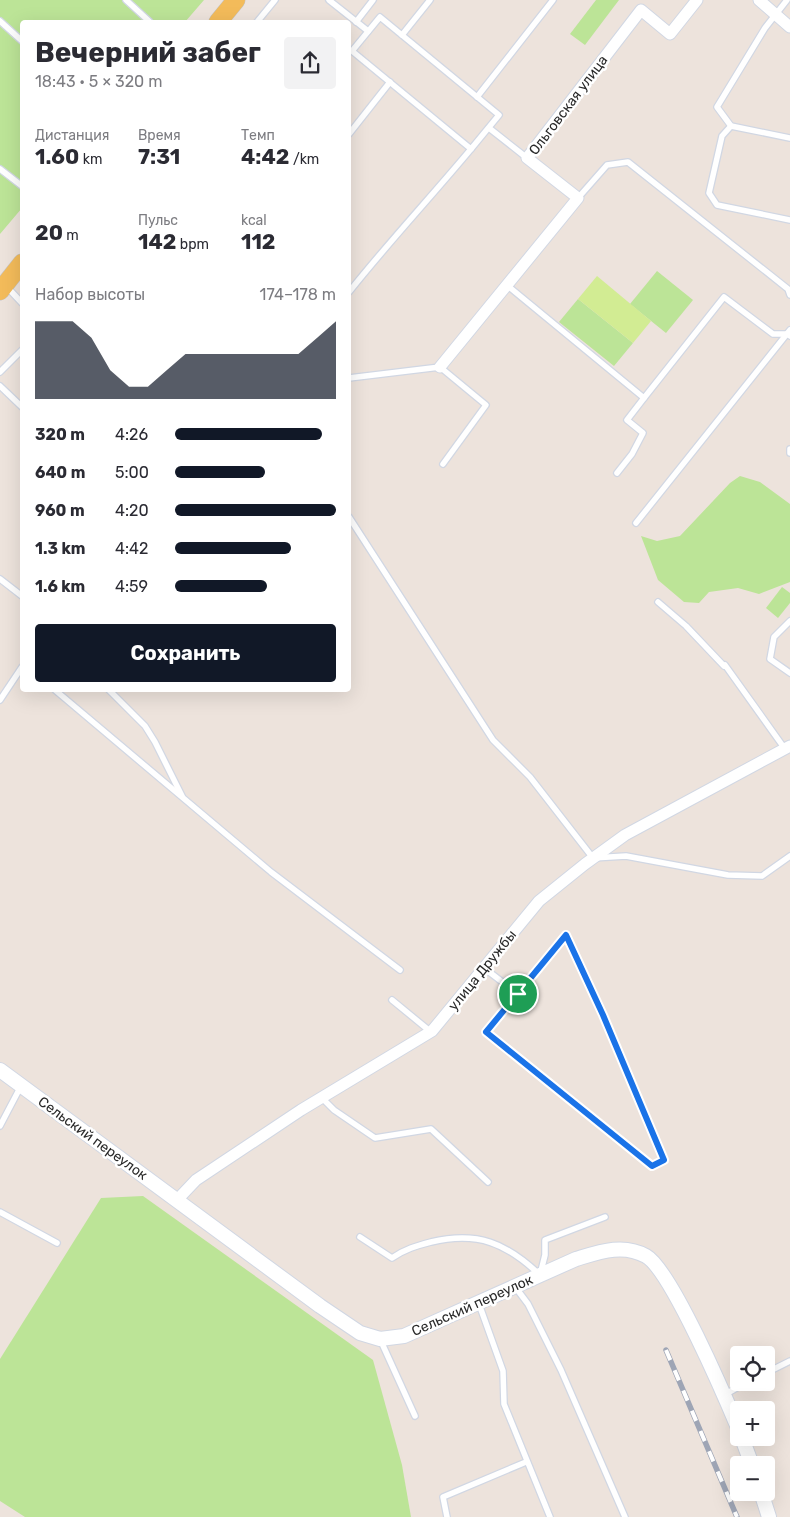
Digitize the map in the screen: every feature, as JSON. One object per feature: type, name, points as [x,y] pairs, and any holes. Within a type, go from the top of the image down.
[{"type":"main road","points":[[220,20],[236,0]]},
{"type":"main road","points":[[3,288],[20,267]]},
{"type":"street","name":"Ольговская улица","points":[[578,198],[527,158],[640,10],[670,34],[696,0]]},
{"type":"street","points":[[759,0],[790,28]]},
{"type":"street","points":[[440,367],[578,198]]},
{"type":"street","name":"улица Дружбы","points":[[177,1200],[196,1180],[321,1097],[431,1032],[539,901],[593,858],[625,836],[788,747]]},
{"type":"street","name":"Сельский переулок","points":[[0,1070],[320,1306],[360,1333],[380,1339],[404,1336],[576,1258],[602,1251],[625,1248],[647,1256],[664,1275],[730,1408]]},
{"type":"street","points":[[764,1501],[769,1517]]},
{"type":"lane","points":[[126,0],[148,20]]},
{"type":"lane","points":[[259,20],[275,0]]},
{"type":"lane","points":[[329,0],[368,31]]},
{"type":"lane","points":[[356,22],[372,0]]},
{"type":"lane","points":[[402,35],[430,0]]},
{"type":"lane","points":[[477,97],[553,0]]},
{"type":"lane","points":[[787,0],[716,107],[731,126],[790,138]]},
{"type":"lane","points":[[351,290],[395,235],[433,196],[499,115],[380,17],[352,51],[471,149]]},
{"type":"lane","points":[[0,21],[20,39]]},
{"type":"lane","points":[[351,131],[390,82]]},
{"type":"lane","points":[[731,126],[722,136],[709,193],[717,205],[790,220]]},
{"type":"lane","points":[[489,128],[527,158]]},
{"type":"lane","points":[[578,198],[607,165],[628,162],[788,289],[790,295]]},
{"type":"lane","points":[[0,169],[20,184]]},
{"type":"lane","points":[[508,286],[644,398]]},
{"type":"lane","points":[[3,288],[20,301]]},
{"type":"lane","points":[[617,473],[632,454],[643,434],[626,420],[724,297],[772,334],[789,333]]},
{"type":"lane","points":[[636,523],[789,333]]},
{"type":"lane","points":[[0,372],[20,352]]},
{"type":"lane","points":[[351,378],[440,367],[486,405],[443,464]]},
{"type":"lane","points":[[0,386],[20,405]]},
{"type":"lane","points":[[351,520],[493,740],[530,777],[593,858],[626,856],[728,875],[762,876],[790,856]]},
{"type":"lane","points":[[0,579],[20,594]]},
{"type":"lane","points":[[658,602],[725,665],[788,747]]},
{"type":"lane","points":[[790,621],[774,637],[770,659],[790,673]]},
{"type":"lane","points":[[0,700],[20,670]]},
{"type":"lane","points":[[57,692],[271,872],[400,970]]},
{"type":"lane","points":[[111,692],[145,726],[156,742],[184,799]]},
{"type":"lane","points":[[566,935],[603,1015],[664,1160],[652,1166],[486,1032],[518,994],[566,935]]},
{"type":"lane","points":[[484,968],[518,994]]},
{"type":"lane","points":[[392,1000],[431,1032]]},
{"type":"lane","points":[[0,1126],[22,1085]]},
{"type":"lane","points":[[321,1097],[334,1110],[374,1138],[430,1128],[488,1182]]},
{"type":"lane","points":[[0,1212],[57,1244]]},
{"type":"lane","points":[[360,1237],[392,1258],[405,1248],[448,1238],[475,1237],[505,1247],[540,1275],[546,1240],[605,1217]]},
{"type":"lane","points":[[515,1286],[528,1304],[561,1370],[625,1517]]},
{"type":"lane","points":[[478,1302],[503,1371],[504,1404],[550,1517]]},
{"type":"lane","points":[[380,1339],[415,1416]]},
{"type":"lane","points":[[775,1368],[790,1360]]},
{"type":"lane","points":[[724,1394],[730,1391]]},
{"type":"lane","points":[[447,1517],[443,1497],[526,1462]]},
{"type":"green space","points":[[0,0],[204,0],[187,20],[20,20],[20,210],[0,234]]},
{"type":"green space","points":[[596,0],[619,0],[585,45],[570,34]]},
{"type":"green space","points":[[657,271],[693,300],[666,333],[630,304]]},
{"type":"green space","points":[[597,276],[651,321],[633,343],[578,299]]},
{"type":"green space","points":[[578,299],[633,343],[614,366],[559,322]]},
{"type":"green space","points":[[740,476],[760,482],[790,504],[790,582],[759,594],[738,588],[709,592],[699,603],[684,602],[658,580],[641,536],[657,541],[680,536],[730,483]]},
{"type":"green space","points":[[782,587],[790,593],[790,603],[778,618],[766,608]]},
{"type":"green space","points":[[143,1196],[373,1360],[402,1465],[411,1517],[25,1517],[0,1501],[0,1359],[101,1198]]},
{"type":"railway","points":[[666,1350],[737,1517]]},
{"type":"route","points":[[566,935],[603,1015],[664,1160],[652,1166],[486,1032],[518,994],[566,935]]}]
